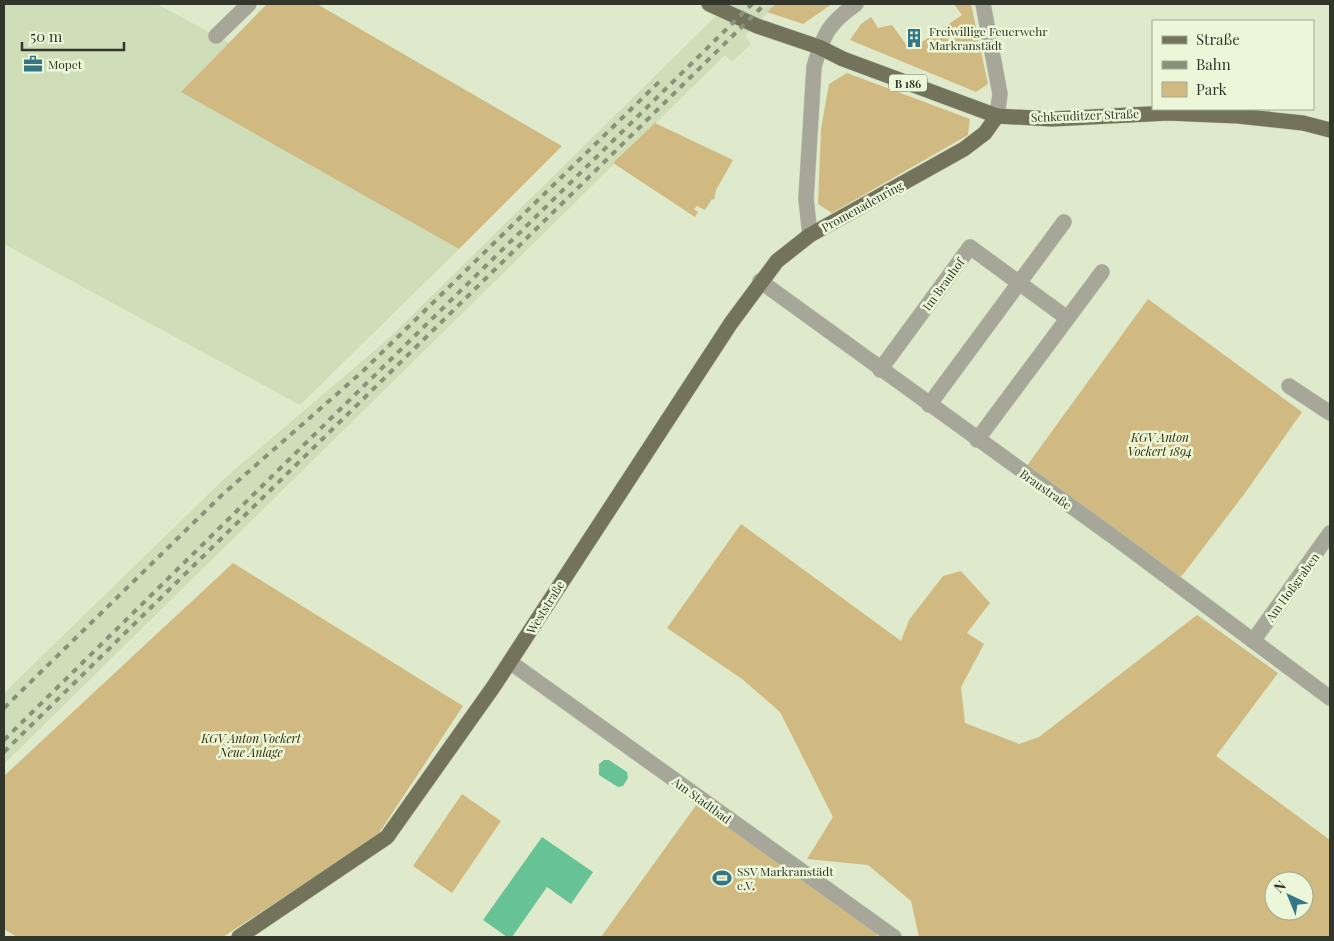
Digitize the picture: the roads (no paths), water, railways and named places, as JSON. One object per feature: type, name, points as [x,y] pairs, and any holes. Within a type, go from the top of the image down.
[{"type":"main road","name":"Schkeuditzer Straße","points":[[709,4],[756,26],[819,47],[843,59],[997,116],[1052,119],[1168,113],[1238,116],[1303,123],[1330,130]]},
{"type":"main road","name":"Promenadenring","points":[[810,235],[964,149],[985,133],[997,116]]},
{"type":"main road","name":"Weststraße","points":[[239,937],[387,837],[510,662],[594,530],[760,281],[777,261],[810,235]]},
{"type":"street","points":[[216,36],[250,4]]},
{"type":"street","name":"Promenadenring","points":[[810,235],[806,199],[814,66],[819,47],[836,18],[856,4]]},
{"type":"street","points":[[983,4],[1000,94],[997,116]]},
{"type":"street","points":[[929,406],[1064,222]]},
{"type":"street","name":"Im Brauhof","points":[[880,370],[970,247],[1020,282],[1066,318]]},
{"type":"street","points":[[977,440],[1102,272]]},
{"type":"street","name":"Braustraße","points":[[760,281],[929,406],[1122,543],[1330,698]]},
{"type":"street","points":[[1289,386],[1330,413]]},
{"type":"street","name":"Am Hoßgraben","points":[[1253,641],[1330,533]]},
{"type":"street","name":"Am Stadtbad","points":[[510,662],[894,937]]},
{"type":"railway","points":[[4,740],[752,4]]},
{"type":"railway","points":[[4,752],[765,4]]},
{"type":"railway","points":[[4,708],[223,494],[362,372],[663,78]]},
{"type":"place","name":"Freiwillige Feuerwehr Markranstädt","points":[[914,38]]},
{"type":"place","name":"Mopet","points":[[33,64]]},
{"type":"place","name":"SSV Markranstädt e.V.","points":[[722,878]]},
{"type":"park label","name":"KGV Anton Vockert 1894","points":[[1160,444]]},
{"type":"park label","name":"KGV Anton Vockert Neue Anlage","points":[[251,745]]}]
